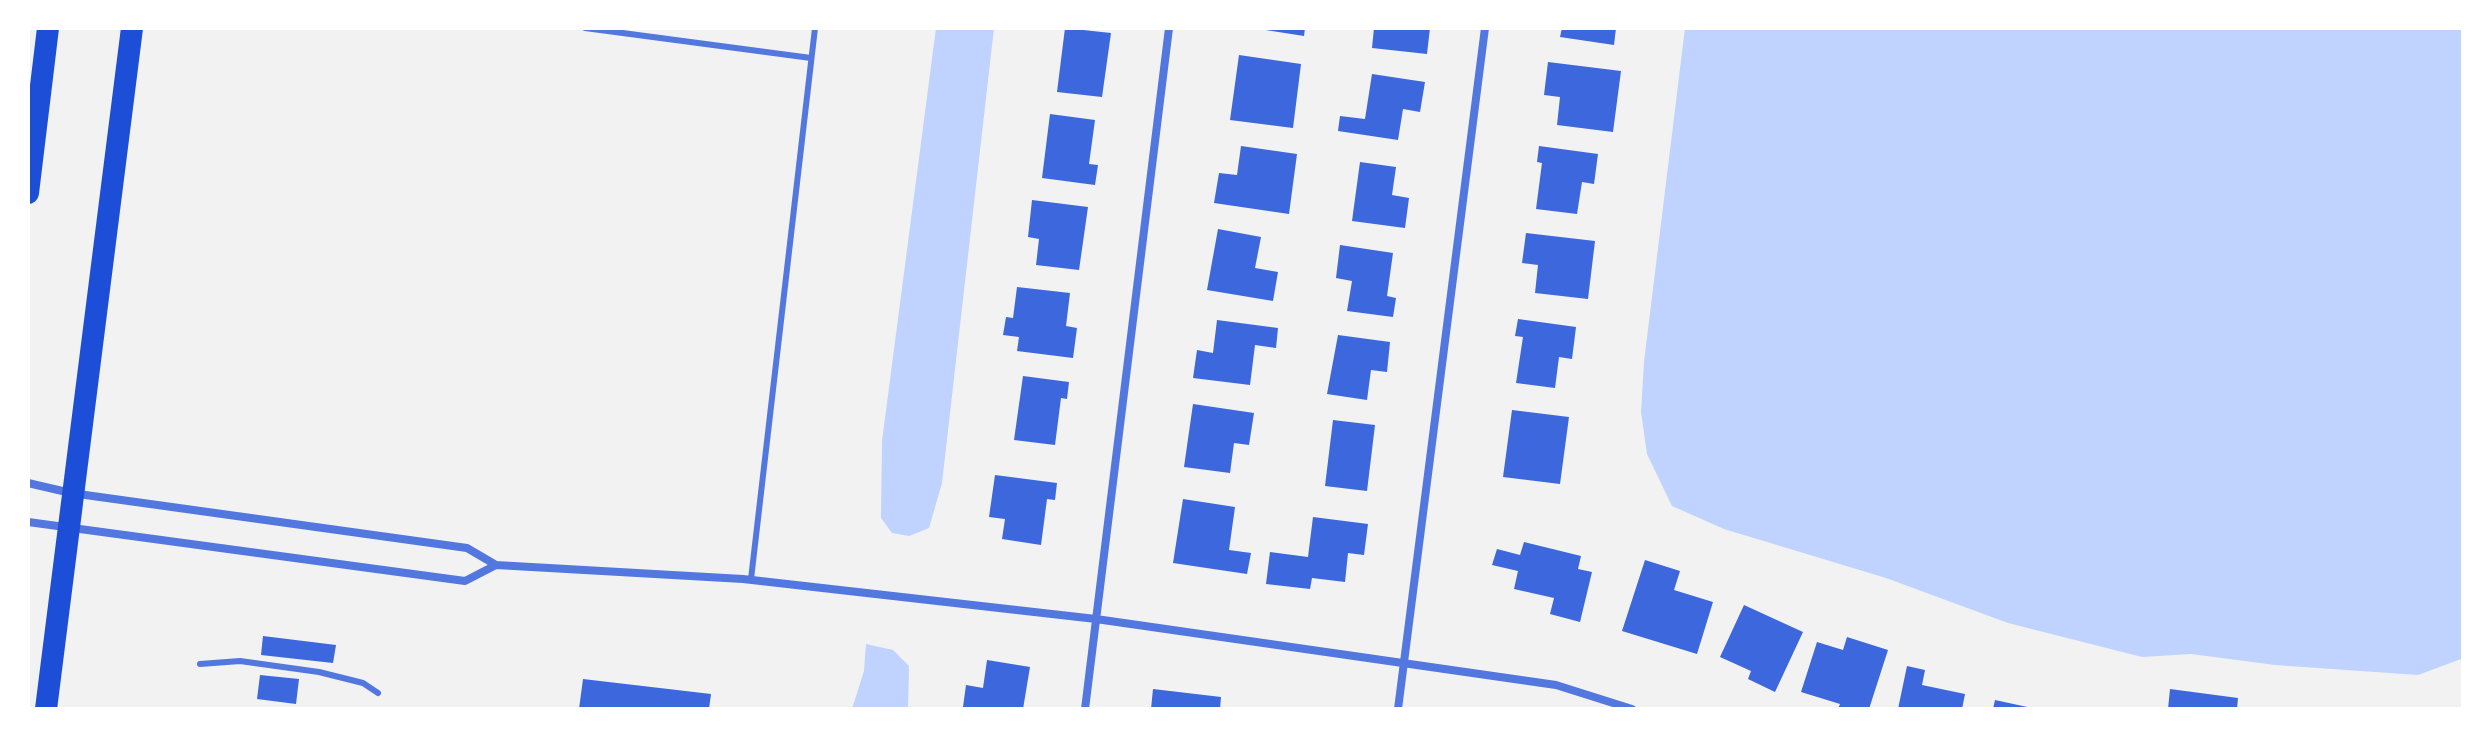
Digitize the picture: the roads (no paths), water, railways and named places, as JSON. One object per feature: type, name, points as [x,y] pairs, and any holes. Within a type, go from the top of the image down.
[{"type":"highway","points":[[28,193],[48,28]]},
{"type":"highway","points":[[46,709],[132,28]]},
{"type":"street","points":[[1085,709],[1169,28]]},
{"type":"street","points":[[1398,709],[1485,28]]},
{"type":"street","points":[[28,483],[71,493],[467,548],[496,565],[751,579],[1096,619],[1404,666],[1556,685],[1632,709]]},
{"type":"street","points":[[28,522],[465,581],[496,565]]},
{"type":"lane","points":[[585,28],[811,58]]},
{"type":"lane","points":[[751,579],[815,28]]},
{"type":"lane","points":[[200,664],[240,661],[319,672],[363,683],[378,693]]},
{"type":"water","points":[[936,28],[994,28],[942,483],[929,528],[909,536],[892,533],[881,518],[882,441]]},
{"type":"water","points":[[1685,28],[2463,28],[2461,659],[2418,675],[2275,665],[2191,654],[2142,657],[2008,623],[1886,578],[1724,529],[1672,506],[1647,454],[1641,412],[1644,362]]},
{"type":"water","points":[[866,644],[893,650],[909,666],[908,709],[852,709],[864,671]]}]
